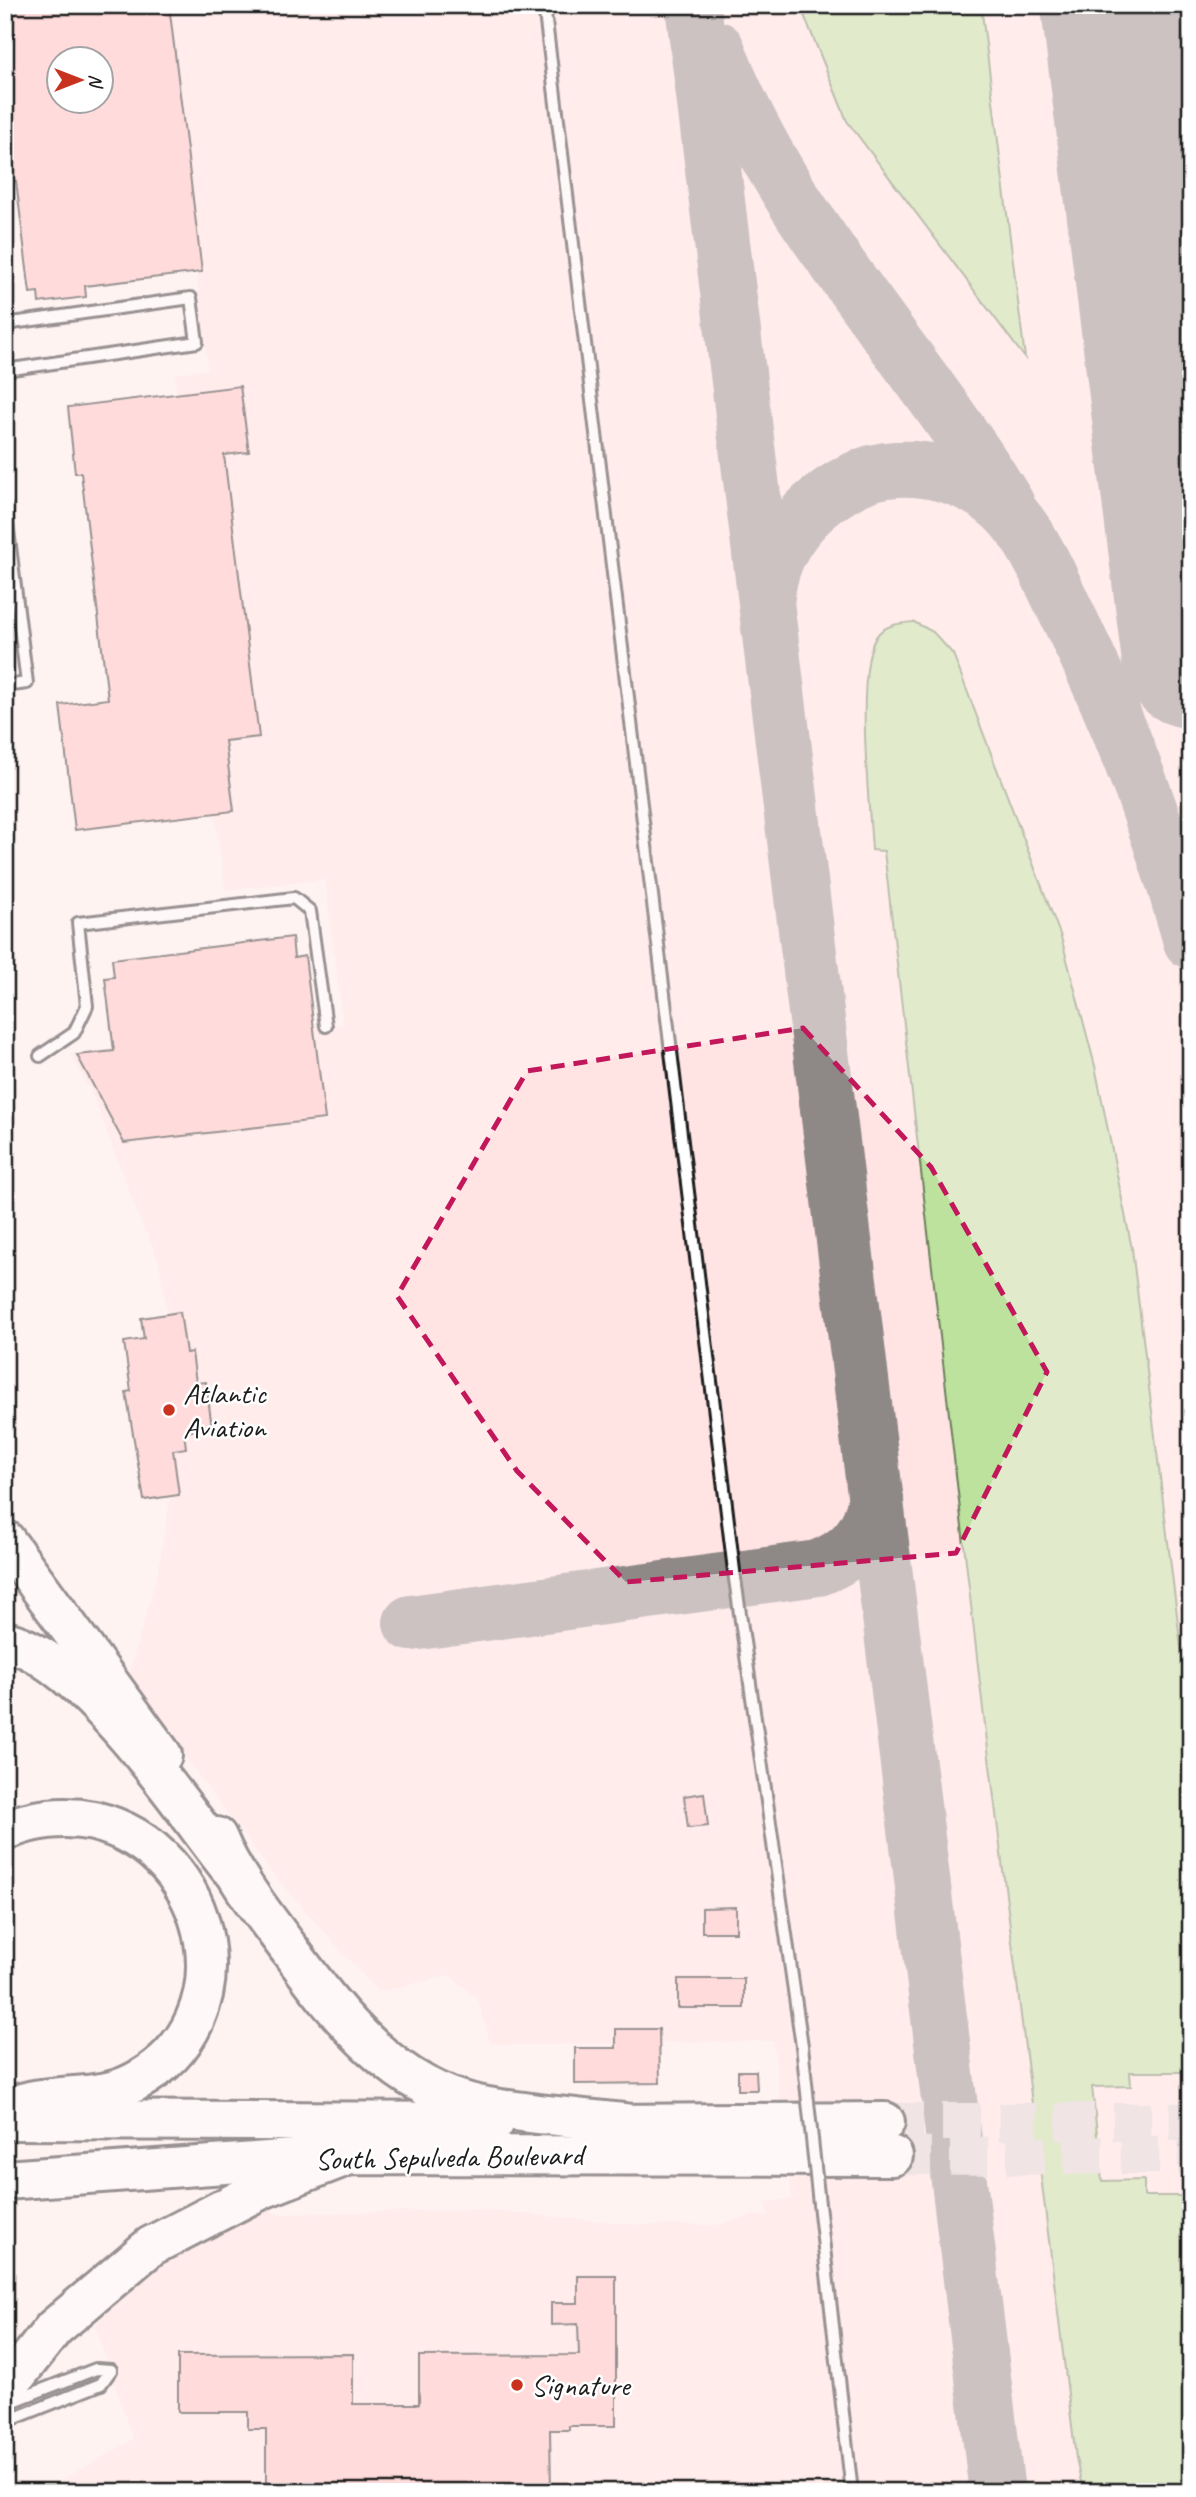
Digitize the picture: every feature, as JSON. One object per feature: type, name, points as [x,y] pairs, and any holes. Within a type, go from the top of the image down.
[{"type":"highway","points":[[5,1540],[212,1825],[229,1867]]},
{"type":"highway","points":[[5,1641],[50,1662],[88,1694],[138,1752],[229,1867],[334,2010],[382,2057],[421,2082],[477,2105],[632,2124]]},
{"type":"highway","points":[[5,1831],[42,1820],[83,1819],[117,1828],[149,1846],[173,1868],[190,1893],[202,1924],[206,1963],[202,1994],[190,2027],[167,2059],[152,2072],[122,2089],[103,2094],[41,2099],[5,2108]]},
{"type":"highway","name":"South Sepulveda Boulevard","points":[[5,2120],[272,2118],[632,2124],[889,2139],[349,2155],[5,2179]]},
{"type":"highway","points":[[5,2390],[54,2328],[151,2246],[262,2189],[349,2155]]},
{"type":"lane","points":[[544,5],[735,1579],[802,2046],[852,2492]]},
{"type":"lane","points":[[5,324],[191,298],[197,342],[5,370]]},
{"type":"lane","points":[[5,506],[27,683],[5,686]]},
{"type":"lane","points":[[40,1056],[74,1033],[87,1006],[78,923],[294,898],[310,911],[326,1026]]},
{"type":"lane","points":[[5,2404],[96,2369],[111,2370],[101,2384],[5,2422]]},
{"type":"highlighted area","points":[[803,1028],[931,1167],[1047,1372],[956,1553],[626,1582],[517,1471],[397,1296],[527,1071]]},
{"type":"shaded area","points":[[163,5],[1191,5],[1191,2492],[40,2492],[133,2440],[95,2325],[148,2274],[219,2229],[267,2206],[275,2214],[477,2210],[643,2225],[717,2225],[753,2215],[768,2217],[766,2202],[792,2199],[773,2041],[507,2045],[490,2042],[478,1999],[450,1975],[378,1992],[273,1874],[127,1680],[159,1568],[171,1493],[161,1406],[182,1402],[159,1262],[145,1233],[94,1098],[70,1054],[343,1024],[325,879],[225,890],[160,400],[177,398],[175,374],[208,369]]},
{"type":"green space","points":[[800,5],[981,5],[1025,358],[847,121]]},
{"type":"green space","points":[[914,622],[933,632],[953,654],[1061,937],[1095,1066],[1132,1249],[1191,1729],[1191,2072],[1130,2072],[1131,2086],[1092,2087],[1102,2181],[1144,2180],[1144,2196],[1191,2196],[1191,2492],[1083,2492],[1076,2458],[983,1709],[884,851],[872,850],[865,736],[867,673],[871,648],[883,630]]},
{"type":"building","points":[[5,5],[169,5],[202,272],[85,286],[86,297],[39,303],[38,292],[30,293],[16,181],[5,183],[5,123],[9,123],[5,95]]},
{"type":"building","points":[[240,386],[249,452],[224,455],[259,737],[225,741],[234,811],[75,830],[60,705],[108,699],[81,473],[75,473],[68,407]]},
{"type":"building","points":[[292,937],[294,958],[305,956],[325,1119],[124,1143],[77,1055],[114,1051],[105,978],[114,977],[112,959]]},
{"type":"building","name":"Atlantic Aviation","points":[[180,1312],[186,1353],[192,1352],[196,1383],[206,1382],[212,1428],[184,1432],[186,1448],[173,1450],[179,1495],[144,1500],[126,1392],[131,1391],[124,1342],[144,1339],[141,1318]]},
{"type":"building","points":[[704,1793],[708,1826],[688,1828],[684,1796]]},
{"type":"building","points":[[736,1907],[736,1932],[702,1932],[702,1908]]},
{"type":"building","points":[[678,1979],[744,1979],[744,2008],[678,2008]]},
{"type":"building","points":[[616,2029],[659,2029],[660,2083],[575,2084],[575,2048],[616,2048]]},
{"type":"building","points":[[738,2071],[756,2071],[757,2090],[738,2090]]},
{"type":"building","name":"Signature","points":[[578,2276],[616,2276],[616,2426],[569,2426],[569,2430],[550,2430],[551,2492],[266,2492],[266,2429],[248,2429],[248,2412],[178,2412],[178,2355],[353,2354],[353,2404],[419,2404],[419,2356],[579,2355],[578,2324],[551,2325],[551,2303],[578,2303]]},
{"type":"taxiway","points":[[693,5],[997,2492]]},
{"type":"taxiway","points":[[1152,5],[1152,237],[1169,482]]},
{"type":"taxiway","points":[[717,49],[744,112],[776,171],[812,228],[970,448],[1007,505]]},
{"type":"taxiway","points":[[767,596],[776,559],[794,528],[820,502],[852,481],[873,473],[919,469],[942,474],[965,481],[1004,507],[1027,535],[1040,558],[1105,696],[1152,817],[1191,941]]},
{"type":"taxiway","points":[[411,1623],[818,1568],[840,1557],[857,1542],[869,1523],[876,1499]]},
{"type":"runway","points":[[1110,5],[1191,659]]},
{"type":"tunnel","points":[[885,2122],[1191,2122]]},
{"type":"tunnel","points":[[893,2156],[1191,2155]]},
{"type":"place","name":"Atlantic Aviation","points":[[169,1410]]},
{"type":"place","name":"Signature","points":[[517,2385]]}]
